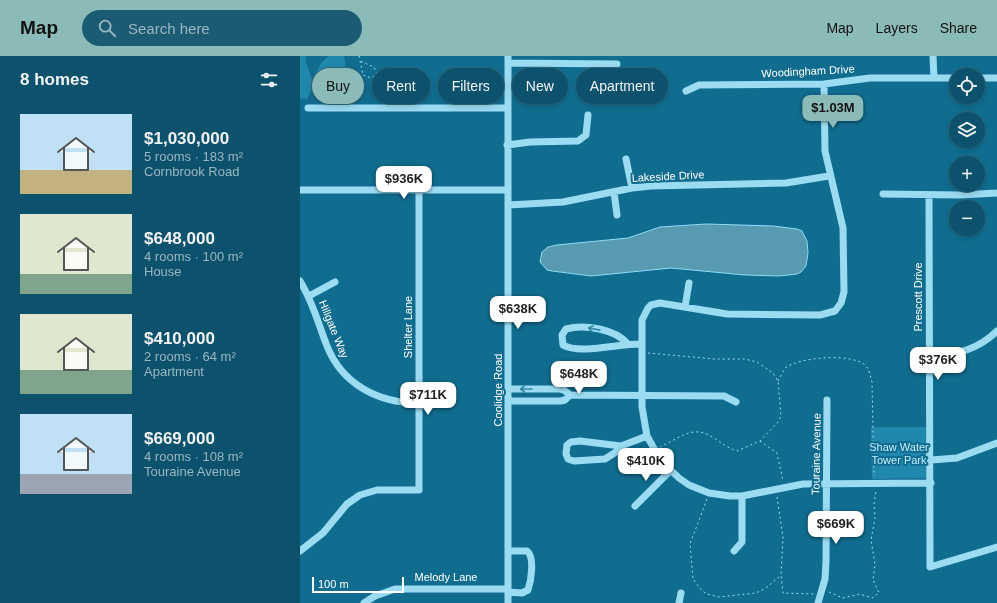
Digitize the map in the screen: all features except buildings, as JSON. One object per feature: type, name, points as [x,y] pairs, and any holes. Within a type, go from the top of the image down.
[{"type":"street","points":[[933,56],[934,78]]},
{"type":"street","points":[[508,60],[617,64]]},
{"type":"street","name":"Coolidge Road","points":[[508,60],[508,603]]},
{"type":"street","name":"Woodingham Drive","points":[[686,91],[699,85],[824,84],[870,78],[949,78]]},
{"type":"street","points":[[985,78],[997,78]]},
{"type":"street","points":[[824,84],[824,138],[830,176],[840,213],[844,243],[843,300],[836,311],[820,315],[727,314],[660,303],[648,308],[642,320],[642,416],[647,436],[654,450],[670,470],[689,485],[709,493],[742,496],[803,484],[931,483]]},
{"type":"street","points":[[308,108],[507,108]]},
{"type":"street","points":[[507,145],[530,142],[578,140],[586,135],[588,115]]},
{"type":"street","points":[[626,159],[632,188]]},
{"type":"street","name":"Lakeside Drive","points":[[508,205],[562,202],[632,188],[677,185],[786,183],[830,176]]},
{"type":"street","points":[[300,190],[508,190]]},
{"type":"street","name":"Shelter Lane","points":[[300,551],[323,533],[347,504],[360,495],[378,490],[419,490],[419,190]]},
{"type":"street","points":[[614,192],[617,215]]},
{"type":"street","points":[[883,194],[929,195],[997,193]]},
{"type":"street","name":"Prescott Drive","points":[[929,195],[928,356],[931,460],[930,567],[997,546]]},
{"type":"street","name":"Hillgate Way","points":[[300,281],[309,296],[331,354],[345,375],[360,388],[380,398],[401,403],[418,403]]},
{"type":"street","points":[[309,296],[335,282]]},
{"type":"street","points":[[685,307],[689,284]]},
{"type":"street","points":[[628,344],[621,337],[582,327],[566,329],[562,335],[563,345],[582,350],[605,346],[620,347],[628,344],[642,344]]},
{"type":"street","points":[[928,356],[945,356],[967,350],[986,340],[997,331]]},
{"type":"street","points":[[509,389],[560,389],[564,390],[570,395],[724,396],[736,402]]},
{"type":"street","points":[[509,401],[565,400],[570,395]]},
{"type":"street","name":"Touraine Avenue","points":[[818,603],[826,561],[827,400]]},
{"type":"street","points":[[621,446],[619,450],[609,456],[596,460],[574,461],[568,459],[566,454],[567,444],[571,442],[580,441],[621,446],[647,436]]},
{"type":"street","points":[[931,460],[964,456],[997,443]]},
{"type":"street","points":[[635,506],[670,470]]},
{"type":"street","points":[[734,551],[742,542],[742,496]]},
{"type":"street","name":"Melody Lane","points":[[364,603],[375,596],[395,589],[508,590],[526,592],[528,590],[531,561],[529,552],[509,550]]},
{"type":"street","points":[[679,603],[682,593]]},
{"type":"path","points":[[359,56],[360,61],[363,75],[371,78],[376,74],[374,67],[360,61]]},
{"type":"path","points":[[760,441],[777,453],[784,484],[777,494],[783,537],[780,575],[784,594],[821,593],[826,591],[843,598],[860,594],[872,598],[879,593],[873,580],[875,564],[872,536],[875,518],[874,508],[876,492],[872,436],[872,382],[869,372],[865,365],[849,360],[820,358],[806,359],[785,368],[778,381]]},
{"type":"path","points":[[709,493],[690,544],[693,579],[702,591],[719,597],[756,593],[766,588],[780,575]]},
{"type":"green space","points":[[300,56],[306,56],[312,79],[312,89],[307,99],[300,98]]},
{"type":"green space","points":[[329,56],[344,56],[346,68],[318,68]]},
{"type":"green space","name":"Shaw Water Tower Park","points":[[871,427],[926,427],[926,478],[872,479]]},
{"type":"shaded area","points":[[706,224],[773,226],[802,231],[807,241],[808,253],[806,266],[797,274],[779,276],[745,275],[671,268],[591,276],[547,270],[540,262],[542,252],[548,247],[628,238],[660,227]]}]
